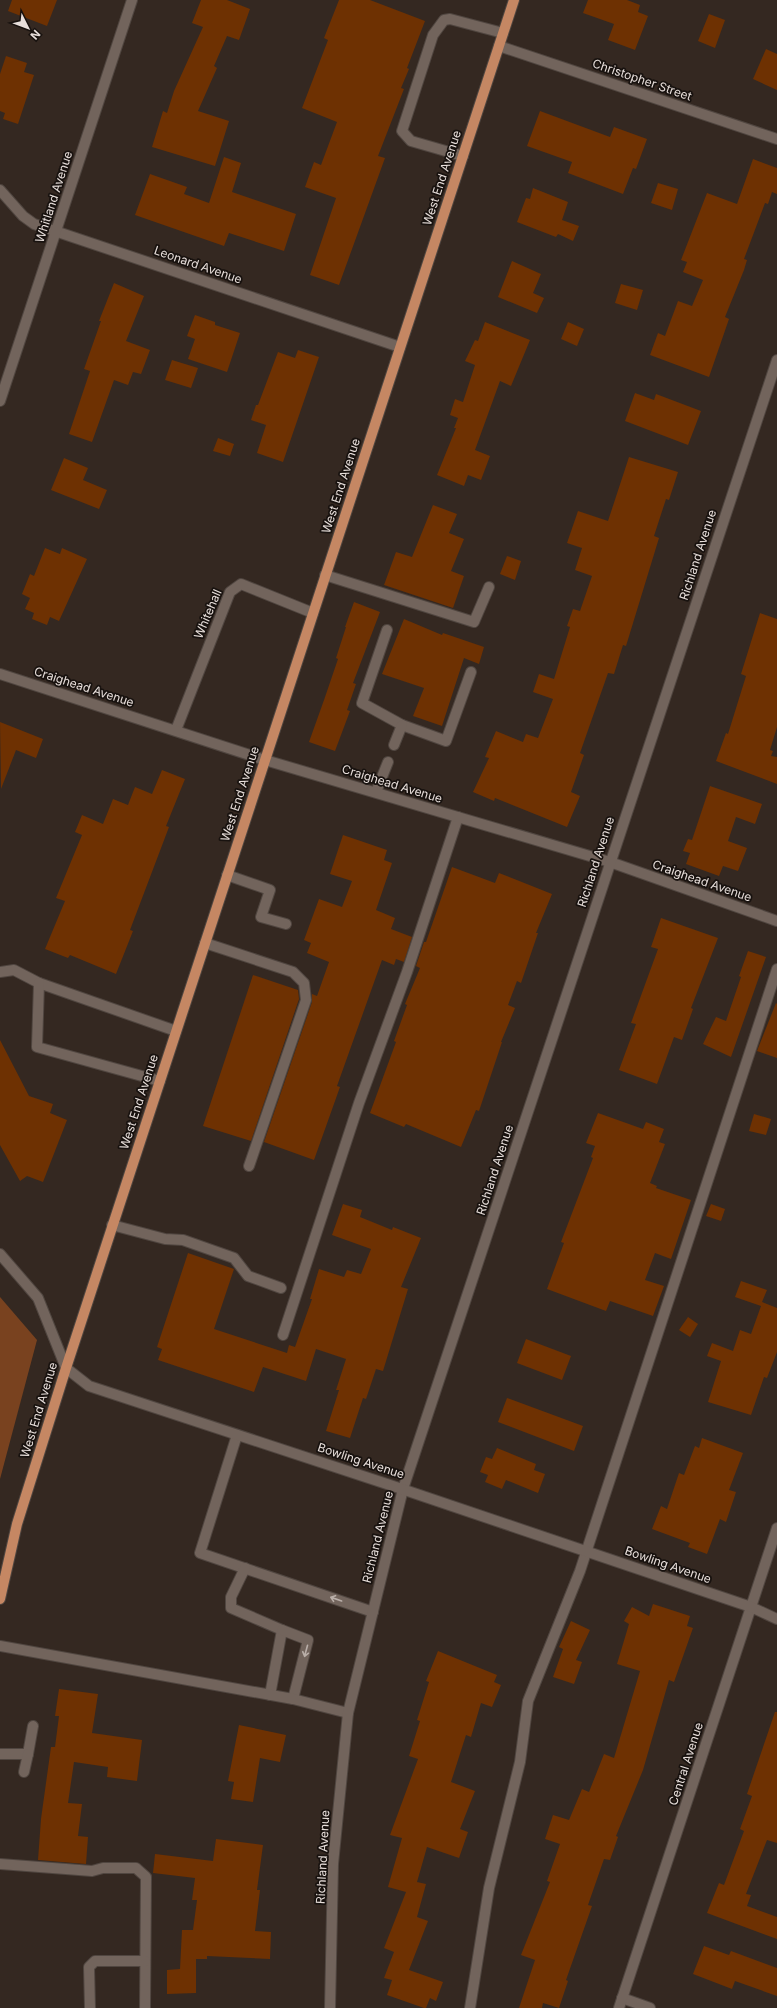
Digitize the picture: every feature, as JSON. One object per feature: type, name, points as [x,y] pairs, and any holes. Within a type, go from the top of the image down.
[{"type":"main road","name":"West End Avenue","points":[[0,1599],[17,1524],[66,1368],[514,0]]},
{"type":"street","name":"Whitland Avenue","points":[[0,401],[57,232],[132,0]]},
{"type":"street","points":[[463,156],[411,141],[402,131],[433,36],[444,20],[450,19],[503,33]]},
{"type":"street","name":"Christopher Street","points":[[499,46],[777,139]]},
{"type":"street","name":"Leonard Avenue","points":[[0,190],[23,216],[34,224],[400,347]]},
{"type":"street","name":"Richland Avenue","points":[[330,2008],[333,1864],[348,1713],[403,1489],[777,360]]},
{"type":"street","points":[[325,575],[474,622],[489,587]]},
{"type":"street","name":"Whitehall","points":[[176,730],[230,592],[241,584],[313,613]]},
{"type":"street","points":[[387,630],[362,703],[402,725],[446,740],[471,672]]},
{"type":"street","name":"Craighead Avenue","points":[[0,674],[265,760],[610,862],[777,921]]},
{"type":"street","points":[[394,745],[402,725]]},
{"type":"street","points":[[376,792],[388,762]]},
{"type":"street","points":[[283,1335],[359,1103],[407,972],[458,817]]},
{"type":"street","points":[[227,875],[270,890],[261,917],[286,924]]},
{"type":"street","points":[[205,943],[293,972],[304,983],[306,1000],[249,1166]]},
{"type":"street","points":[[470,2008],[489,1888],[520,1762],[528,1701],[586,1551],[777,969]]},
{"type":"street","points":[[0,972],[14,970],[39,983],[176,1031]]},
{"type":"street","points":[[39,983],[37,1047],[160,1080]]},
{"type":"street","points":[[112,1225],[165,1239],[183,1240],[234,1258],[248,1276],[281,1288]]},
{"type":"street","points":[[0,1254],[38,1298],[66,1368]]},
{"type":"street","name":"Bowling Avenue","points":[[66,1368],[89,1386],[403,1489],[751,1607],[777,1619]]},
{"type":"street","points":[[237,1435],[200,1553],[373,1612]]},
{"type":"street","name":"Central Avenue","points":[[621,2003],[777,1528]]},
{"type":"street","points":[[245,1568],[231,1597],[231,1608],[308,1640],[294,1699]]},
{"type":"street","points":[[270,1695],[282,1630]]},
{"type":"street","points":[[0,1646],[294,1699],[348,1713]]},
{"type":"street","points":[[24,1772],[33,1726]]},
{"type":"street","points":[[0,1754],[28,1754]]},
{"type":"street","points":[[0,1864],[92,1871],[103,1868],[136,1868],[146,1877],[145,2008]]},
{"type":"street","points":[[90,2008],[89,1966],[95,1961],[145,1961]]},
{"type":"street","points":[[621,2003],[650,2008]]},
{"type":"shaded area","points":[[0,1297],[37,1340],[0,1479]]},
{"type":"building","points":[[12,0],[57,0],[47,26],[8,11]]},
{"type":"building","points":[[201,0],[227,0],[250,9],[239,40],[227,36],[214,66],[217,68],[198,111],[229,121],[215,166],[152,147],[163,111],[167,113],[174,91],[203,27],[192,23]]},
{"type":"building","points":[[339,0],[370,0],[425,21],[407,68],[409,69],[401,88],[404,89],[378,156],[385,158],[339,285],[310,275],[336,198],[305,187],[314,162],[321,165],[337,122],[302,108],[328,40],[324,38]]},
{"type":"building","points":[[588,0],[627,0],[640,5],[638,12],[648,16],[635,50],[608,40],[614,24],[583,13]]},
{"type":"building","points":[[709,14],[725,20],[715,48],[698,41]]},
{"type":"building","points":[[766,49],[777,54],[777,90],[753,79]]},
{"type":"building","points":[[6,56],[27,63],[24,72],[34,75],[18,124],[3,119],[5,113],[0,111],[0,74]]},
{"type":"building","points":[[540,111],[610,137],[614,127],[647,139],[636,169],[633,168],[623,194],[568,173],[572,162],[527,146]]},
{"type":"building","points":[[224,157],[241,163],[232,192],[296,214],[284,251],[229,233],[224,246],[135,215],[150,174],[187,187],[184,194],[209,203]]},
{"type":"building","points":[[753,159],[777,168],[777,194],[772,192],[768,204],[765,203],[744,259],[747,260],[725,317],[729,319],[709,377],[650,355],[658,333],[665,336],[678,301],[692,306],[703,280],[683,272],[687,262],[681,260],[707,193],[737,204]]},
{"type":"building","points":[[658,183],[678,189],[672,210],[651,203]]},
{"type":"building","points":[[533,188],[568,202],[562,220],[579,226],[573,241],[558,234],[556,237],[517,222],[526,198],[530,199]]},
{"type":"building","points":[[512,261],[541,274],[533,293],[544,298],[537,313],[498,297]]},
{"type":"building","points":[[114,283],[144,296],[126,341],[150,350],[141,374],[133,372],[128,385],[114,380],[92,442],[69,434],[90,371],[84,369],[101,321],[99,321]]},
{"type":"building","points":[[621,284],[643,290],[637,310],[615,303]]},
{"type":"building","points":[[195,315],[215,322],[215,325],[240,333],[227,372],[188,359],[195,339],[187,336]]},
{"type":"building","points":[[485,322],[530,340],[511,386],[500,381],[475,450],[490,456],[481,480],[468,475],[464,486],[437,475],[456,428],[454,428],[458,418],[450,415],[455,399],[463,402],[475,365],[465,361],[475,340],[478,341]]},
{"type":"building","points":[[568,322],[584,329],[577,346],[561,339]]},
{"type":"building","points":[[298,350],[319,357],[283,462],[257,453],[266,425],[251,420],[278,352],[295,358]]},
{"type":"building","points":[[172,360],[198,368],[191,388],[165,380]]},
{"type":"building","points":[[635,393],[654,400],[656,394],[701,411],[688,445],[625,421]]},
{"type":"building","points":[[218,438],[234,444],[230,456],[213,451]]},
{"type":"building","points":[[629,457],[678,472],[669,500],[666,499],[654,536],[659,538],[626,646],[623,645],[614,674],[608,673],[580,753],[584,755],[571,792],[580,796],[567,827],[495,798],[494,801],[473,792],[489,758],[485,757],[496,731],[523,742],[526,734],[538,738],[553,699],[533,692],[539,674],[554,679],[570,627],[567,626],[573,609],[580,611],[592,576],[575,570],[582,548],[567,543],[578,511],[608,521]]},
{"type":"building","points":[[64,458],[88,468],[83,480],[107,490],[99,509],[51,490]]},
{"type":"building","points":[[433,505],[457,514],[449,533],[464,539],[451,571],[464,576],[453,608],[384,585],[396,552],[412,557]]},
{"type":"building","points":[[45,548],[60,554],[62,548],[87,559],[59,621],[50,617],[47,625],[32,619],[34,613],[25,609],[30,598],[22,594],[30,574],[34,576]]},
{"type":"building","points":[[507,556],[521,561],[515,580],[500,574]]},
{"type":"building","points":[[354,602],[380,612],[353,683],[356,684],[347,710],[350,711],[335,751],[309,742],[338,659],[336,658]]},
{"type":"building","points":[[760,613],[777,619],[777,727],[770,750],[773,751],[771,756],[777,757],[777,784],[716,761],[726,733],[728,734],[746,676],[741,674]]},
{"type":"building","points":[[404,619],[442,635],[443,633],[484,647],[479,664],[464,658],[442,726],[413,716],[424,688],[382,674]]},
{"type":"building","points":[[0,722],[43,739],[36,758],[16,750],[1,789]]},
{"type":"building","points":[[162,770],[185,779],[166,826],[169,827],[130,930],[133,931],[116,974],[70,955],[68,958],[45,949],[65,901],[56,898],[82,835],[75,832],[82,815],[103,824],[113,799],[128,805],[135,787],[152,794]]},
{"type":"building","points":[[710,786],[762,804],[755,824],[736,817],[728,841],[747,848],[738,871],[723,866],[719,876],[686,864],[690,853],[683,851],[688,839],[692,840]]},
{"type":"building","points":[[343,835],[387,850],[384,860],[392,863],[376,910],[395,918],[391,929],[412,937],[404,962],[396,959],[394,965],[382,960],[337,1086],[340,1087],[314,1160],[264,1142],[312,1002],[312,994],[317,996],[329,962],[307,953],[311,943],[304,940],[319,899],[342,907],[352,881],[330,874]]},
{"type":"building","points":[[452,867],[495,883],[499,873],[552,894],[536,933],[538,933],[521,983],[517,981],[508,1005],[515,1008],[501,1042],[479,1111],[476,1110],[461,1147],[406,1124],[404,1127],[370,1113],[396,1042],[394,1041],[407,1005],[405,1004],[420,968],[416,966],[424,942],[426,942]]},
{"type":"building","points":[[661,918],[718,938],[691,1008],[693,1009],[682,1040],[674,1037],[657,1084],[619,1070],[636,1024],[631,1023],[658,949],[651,947]]},
{"type":"building","points":[[748,951],[766,957],[731,1057],[703,1044],[716,1017],[726,1021]]},
{"type":"building","points":[[253,975],[298,990],[299,999],[251,1141],[203,1126]]},
{"type":"building","points":[[776,1003],[777,1004],[777,1058],[757,1051]]},
{"type":"building","points":[[0,1040],[29,1096],[53,1104],[50,1113],[67,1120],[43,1182],[27,1176],[20,1181],[0,1145]]},
{"type":"building","points":[[598,1113],[643,1129],[646,1122],[664,1129],[659,1142],[665,1144],[650,1183],[657,1186],[656,1188],[691,1200],[671,1259],[655,1253],[645,1280],[664,1286],[653,1316],[610,1301],[606,1311],[547,1289],[564,1243],[561,1242],[593,1158],[591,1157],[595,1146],[586,1143]]},
{"type":"building","points":[[754,1114],[771,1119],[766,1135],[749,1131]]},
{"type":"building","points":[[343,1204],[362,1210],[360,1217],[392,1230],[393,1227],[421,1238],[401,1287],[408,1289],[383,1371],[376,1369],[366,1399],[363,1398],[350,1438],[326,1431],[339,1390],[336,1390],[346,1359],[316,1349],[306,1381],[263,1367],[254,1392],[158,1360],[162,1349],[157,1347],[188,1253],[234,1269],[214,1329],[287,1353],[289,1345],[295,1347],[312,1299],[310,1299],[319,1269],[344,1277],[347,1270],[361,1274],[371,1249],[332,1235]]},
{"type":"building","points":[[711,1204],[725,1209],[721,1221],[706,1216]]},
{"type":"building","points":[[741,1281],[767,1290],[762,1302],[777,1308],[777,1352],[767,1378],[764,1377],[751,1415],[708,1402],[721,1361],[707,1356],[712,1343],[733,1351],[740,1330],[751,1334],[761,1306],[735,1297]]},
{"type":"building","points":[[688,1317],[698,1324],[690,1337],[679,1330]]},
{"type":"building","points":[[526,1339],[571,1356],[562,1380],[517,1363]]},
{"type":"building","points":[[507,1398],[583,1426],[574,1451],[498,1422]]},
{"type":"building","points":[[702,1438],[743,1453],[729,1490],[736,1492],[726,1522],[720,1519],[707,1554],[688,1547],[690,1543],[652,1529],[661,1506],[667,1509],[679,1473],[684,1475],[695,1446],[699,1448]]},
{"type":"building","points":[[497,1448],[536,1464],[534,1470],[545,1474],[538,1493],[506,1480],[502,1489],[485,1482],[488,1475],[480,1472],[486,1457],[492,1459]]},
{"type":"building","points":[[653,1604],[690,1616],[687,1626],[693,1628],[674,1682],[669,1680],[643,1770],[616,1836],[618,1837],[610,1860],[604,1859],[588,1905],[592,1906],[566,1980],[568,1981],[559,2008],[543,2003],[542,2008],[519,2008],[535,1960],[521,1955],[550,1882],[547,1881],[560,1844],[545,1839],[553,1815],[569,1820],[582,1789],[589,1792],[604,1754],[614,1758],[640,1671],[617,1664],[629,1624],[624,1621],[632,1607],[649,1616]]},
{"type":"building","points":[[571,1621],[590,1630],[576,1660],[582,1662],[574,1684],[553,1677],[563,1649],[559,1647]]},
{"type":"building","points":[[438,1651],[497,1675],[494,1682],[501,1685],[492,1707],[481,1703],[471,1737],[466,1735],[451,1782],[475,1791],[460,1829],[468,1832],[459,1858],[427,1847],[417,1882],[426,1884],[417,1917],[428,1921],[409,1970],[443,1982],[436,2001],[430,1998],[426,2008],[424,2008],[387,1995],[392,1980],[384,1978],[394,1952],[384,1948],[406,1892],[388,1887],[402,1838],[390,1835],[418,1759],[409,1756],[420,1721],[417,1720],[429,1682],[426,1681]]},
{"type":"building","points":[[59,1689],[98,1694],[92,1733],[142,1740],[137,1781],[107,1777],[108,1767],[74,1762],[68,1803],[82,1804],[78,1836],[88,1837],[86,1864],[38,1860],[41,1819],[51,1747],[55,1747],[59,1716],[55,1716]]},
{"type":"building","points":[[775,1712],[777,1712],[777,1843],[767,1840],[746,1894],[751,1895],[747,1906],[777,1917],[777,1939],[707,1913],[719,1883],[724,1885],[744,1831],[740,1829],[752,1796],[747,1794]]},
{"type":"building","points":[[239,1725],[286,1735],[280,1762],[260,1758],[253,1802],[231,1799],[234,1782],[228,1781]]},
{"type":"building","points":[[216,1839],[263,1845],[257,1890],[260,1890],[255,1931],[271,1932],[270,1959],[207,1956],[207,1959],[196,1959],[196,1993],[167,1994],[167,1970],[180,1969],[182,1930],[193,1930],[197,1900],[192,1900],[195,1878],[153,1873],[155,1854],[213,1861]]},
{"type":"building","points":[[704,1946],[729,1955],[731,1951],[777,1968],[777,1996],[735,1981],[732,1989],[693,1974]]}]
